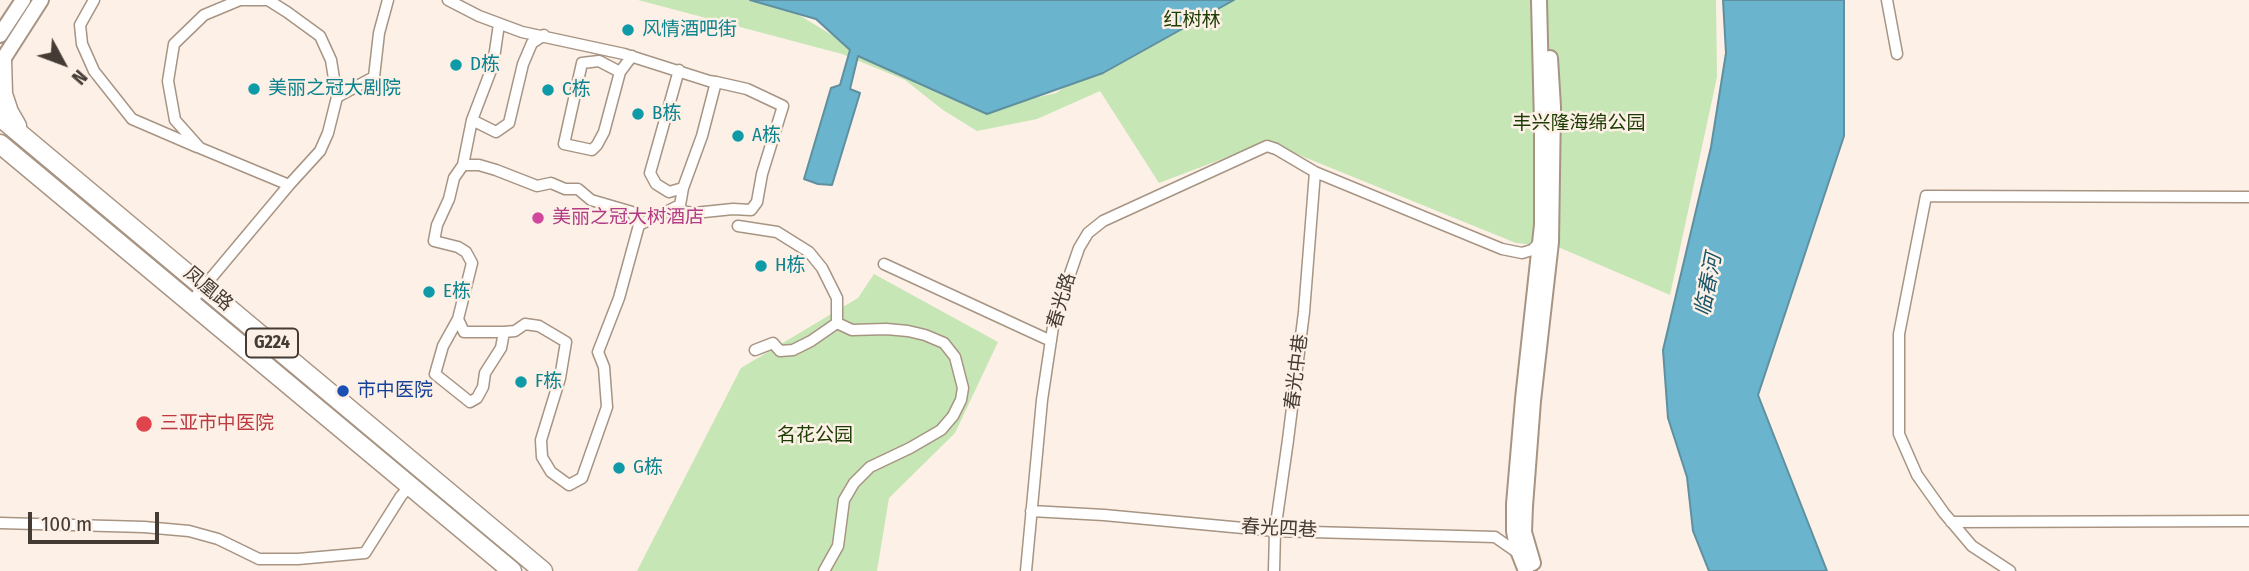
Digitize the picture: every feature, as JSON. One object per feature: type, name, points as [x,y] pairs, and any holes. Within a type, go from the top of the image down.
[{"type":"highway","points":[[1,62],[9,112],[22,136]]},
{"type":"highway","name":"凤凰路","points":[[0,117],[543,571]]},
{"type":"highway","name":"凤凰路","points":[[0,144],[512,571]]},
{"type":"highway","points":[[0,157],[41,178]]},
{"type":"highway","points":[[497,559],[510,545]]},
{"type":"main road","points":[[0,35],[23,0]]},
{"type":"main road","points":[[1,62],[41,0]]},
{"type":"main road","points":[[1539,0],[1545,50]]},
{"type":"main road","points":[[1536,571],[1524,532],[1547,225],[1547,0]]},
{"type":"main road","points":[[1526,571],[1514,531],[1514,505],[1541,240],[1547,225]]},
{"type":"street","points":[[94,0],[80,25],[82,44],[94,71],[132,119],[289,186]]},
{"type":"street","points":[[191,302],[320,151],[328,133],[337,97],[331,60],[320,36],[268,1],[239,0],[204,15],[174,44],[168,81],[175,120],[200,148]]},
{"type":"street","points":[[337,97],[374,77],[379,33],[388,0]]},
{"type":"street","points":[[448,0],[522,32],[632,56],[747,89],[783,106],[762,174],[757,202],[751,211],[679,211],[683,188],[702,136],[716,82]]},
{"type":"street","points":[[1886,0],[1897,54]]},
{"type":"street","points":[[499,24],[493,65],[472,120],[463,165],[454,178],[434,241],[458,247],[466,252],[472,263],[458,319],[443,345],[435,374],[470,402],[477,398],[483,387],[485,373],[501,348],[504,332]]},
{"type":"street","points":[[472,120],[496,132],[509,123],[523,64],[532,43],[544,35]]},
{"type":"street","points":[[620,72],[599,61],[582,63],[564,144],[592,150],[597,145],[604,132],[620,72],[632,56]]},
{"type":"street","points":[[678,70],[650,173],[656,184],[669,192],[683,188]]},
{"type":"street","name":"春光路","points":[[1026,571],[1042,400],[1054,320],[1069,272],[1088,233],[1127,208],[1267,146],[1315,172]]},
{"type":"street","points":[[458,319],[464,331],[515,331],[525,324],[540,326],[566,342],[560,378],[541,440],[542,457],[551,472],[569,485],[582,478],[607,407],[604,367],[598,352],[619,298],[639,225],[632,212],[591,200],[578,189],[565,189],[551,183],[537,186],[496,170],[463,165]]},
{"type":"street","points":[[1315,172],[1502,249],[1522,253],[1532,250],[1541,240]]},
{"type":"street","name":"春光中巷","points":[[1274,571],[1275,531],[1302,325],[1315,172]]},
{"type":"street","points":[[2010,571],[1972,546],[1951,522],[1917,475],[1899,434],[1899,334],[1926,195],[2249,197]]},
{"type":"street","points":[[639,225],[680,205]]},
{"type":"street","points":[[738,226],[777,232],[809,253],[822,268],[837,298],[837,323]]},
{"type":"street","points":[[884,264],[1051,341]]},
{"type":"street","points":[[755,350],[773,343],[780,351],[793,350],[837,323]]},
{"type":"street","points":[[824,571],[838,546],[844,500],[854,483],[870,467],[941,430],[953,416],[961,400],[963,388],[954,358],[944,343],[908,331],[886,328],[852,330],[837,323]]},
{"type":"street","points":[[0,523],[189,531],[218,539],[259,559],[298,559],[365,553],[410,486]]},
{"type":"street","name":"春光四巷","points":[[1031,511],[1275,531],[1495,537],[1520,555]]},
{"type":"street","points":[[1951,522],[2249,521]]},
{"type":"green space","name":"丰兴隆海绵公园","points":[[638,0],[763,0],[784,6],[837,38],[985,110],[1056,93],[1188,0],[1716,0],[1717,77],[1670,295],[1558,247],[1516,243],[1267,142],[1159,183],[1100,91],[1037,119],[977,131],[943,110],[905,80],[842,54]]},
{"type":"green space","name":"名花公园","points":[[874,274],[998,342],[955,433],[889,498],[877,571],[637,571],[741,368],[858,298]]},
{"type":"water","points":[[750,0],[1234,0],[1103,73],[987,114],[858,56],[850,89],[860,93],[832,185],[804,179],[831,88],[840,85],[850,50],[816,19]]},
{"type":"water","name":"临春河","points":[[1723,0],[1844,0],[1844,136],[1758,395],[1827,571],[1709,571],[1693,531],[1687,477],[1668,418],[1663,350],[1711,147],[1726,53]]},
{"type":"place","name":"风情酒吧街","points":[[628,30]]},
{"type":"place","name":"D栋","points":[[456,65]]},
{"type":"place","name":"美丽之冠大剧院","points":[[254,89]]},
{"type":"place","name":"C栋","points":[[548,90]]},
{"type":"place","name":"B栋","points":[[638,114]]},
{"type":"place","name":"A栋","points":[[738,136]]},
{"type":"place","name":"美丽之冠大树酒店","points":[[538,218]]},
{"type":"place","name":"H栋","points":[[761,266]]},
{"type":"place","name":"E栋","points":[[429,292]]},
{"type":"place","name":"F栋","points":[[521,382]]},
{"type":"place","name":"市中医院","points":[[343,391]]},
{"type":"place","name":"三亚市中医院","points":[[144,424]]},
{"type":"place","name":"G栋","points":[[619,468]]},
{"type":"park label","name":"红树林","points":[[1192,21]]}]
